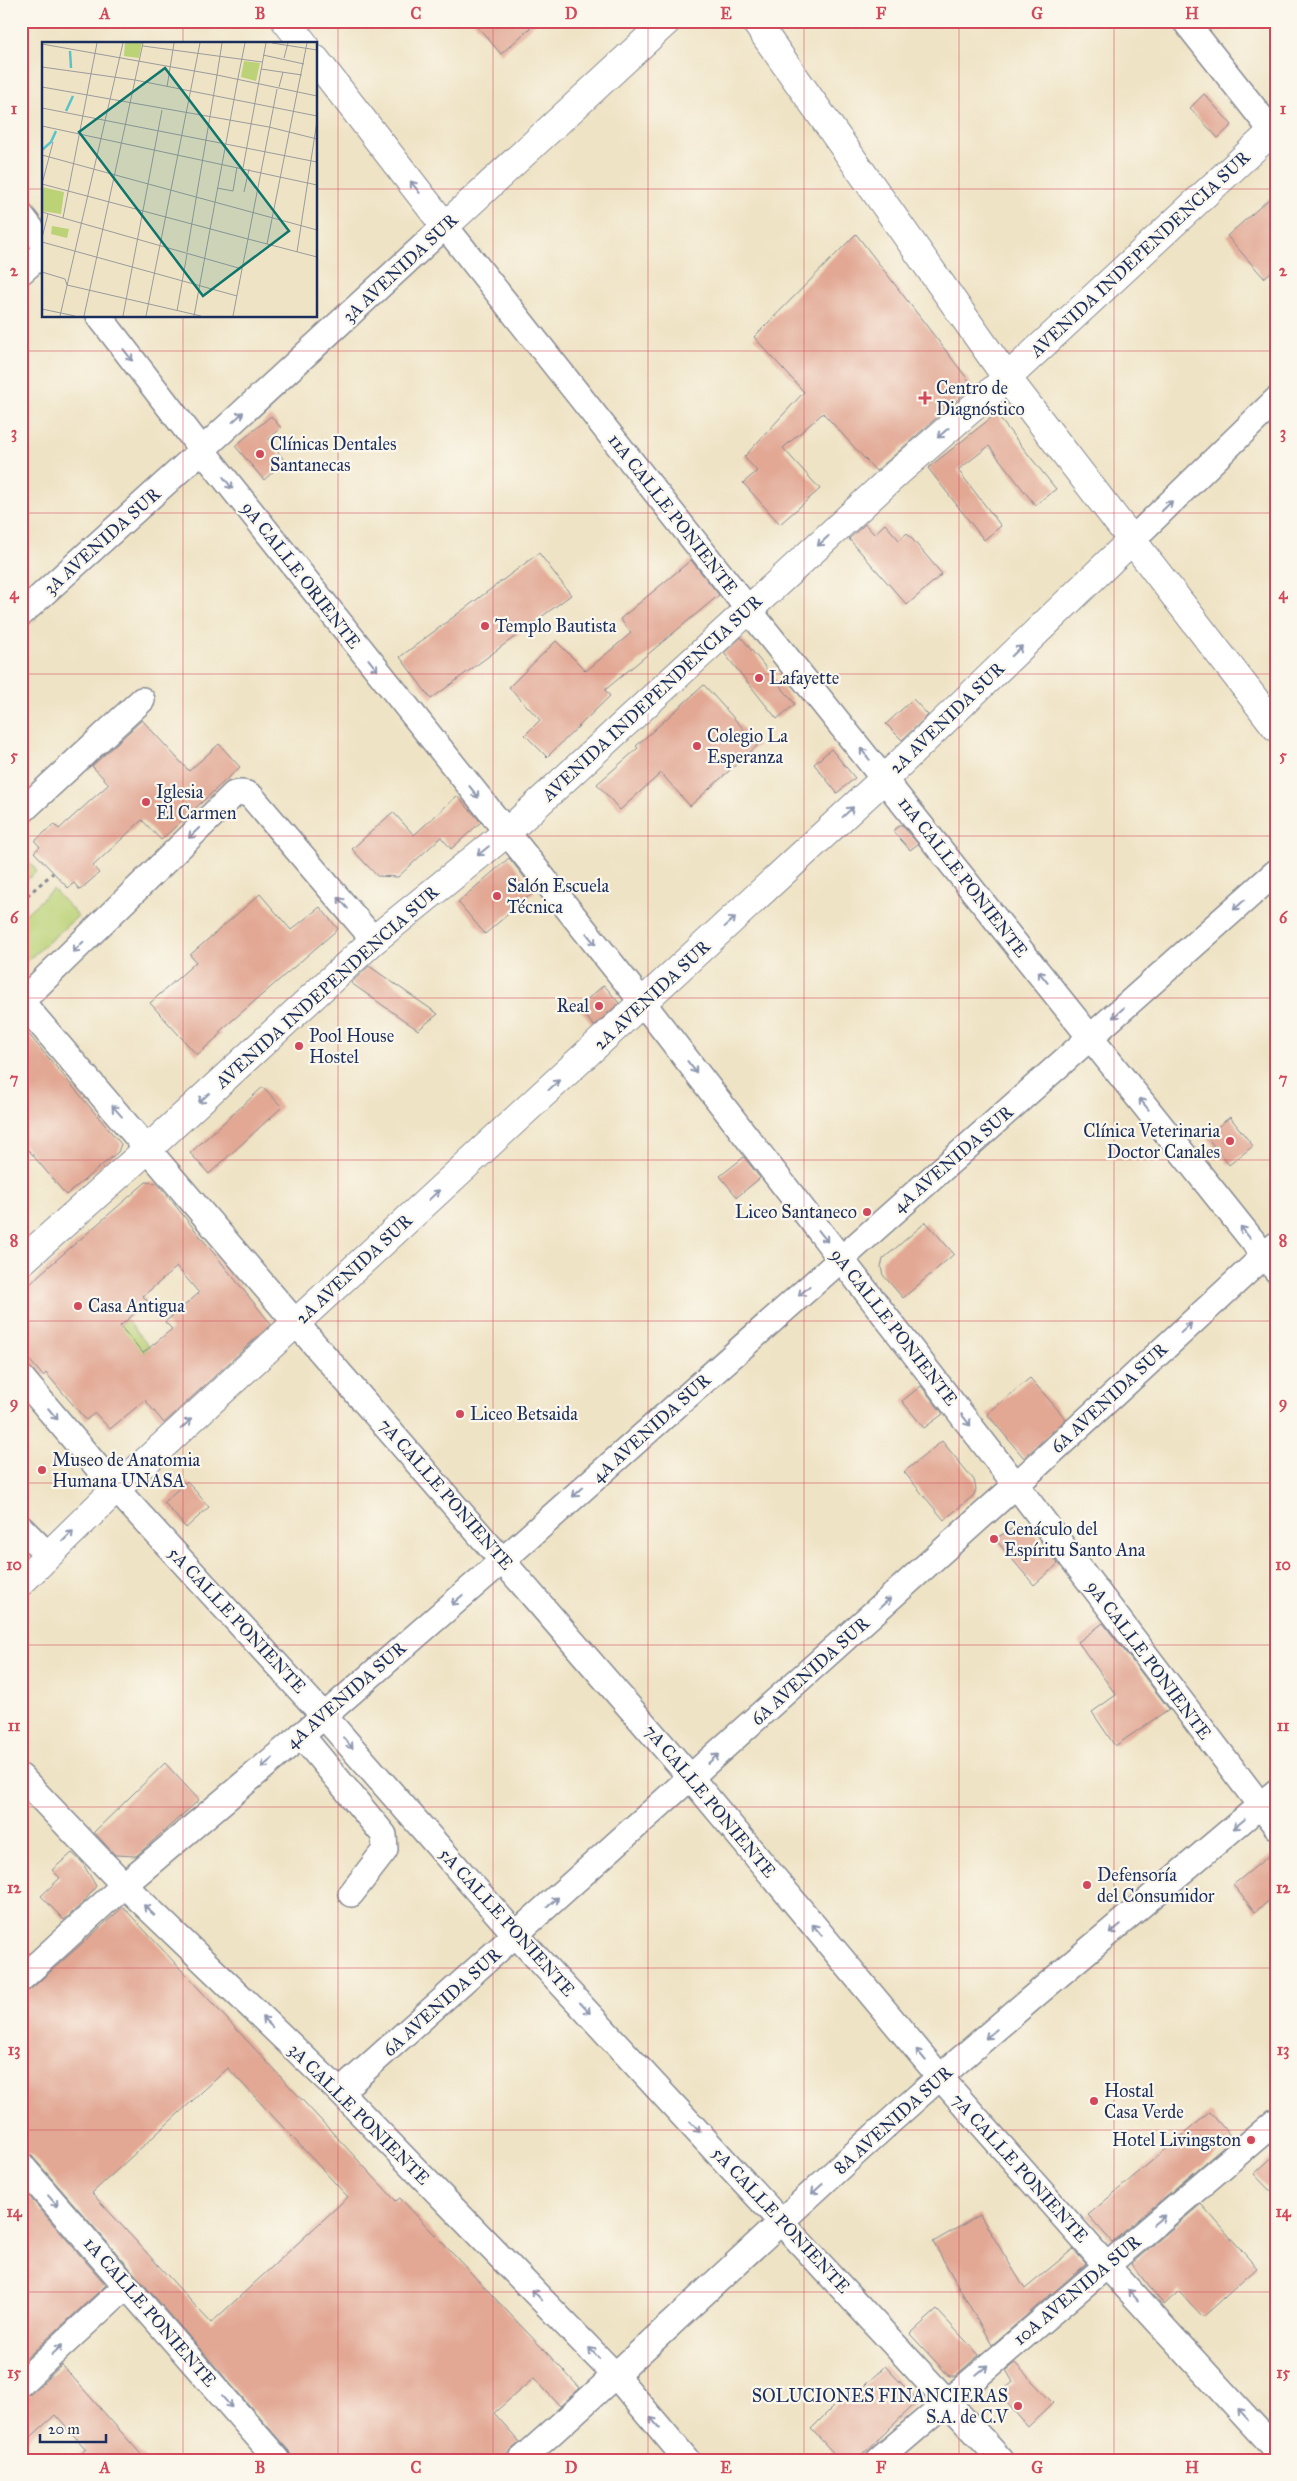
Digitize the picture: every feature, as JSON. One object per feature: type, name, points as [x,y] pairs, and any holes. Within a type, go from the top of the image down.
[{"type":"main road","name":"3A AVENIDA SUR","points":[[445,226],[667,21]]},
{"type":"main road","points":[[755,21],[1006,378],[1276,727]]},
{"type":"main road","points":[[318,63],[445,226]]},
{"type":"main road","name":"AVENIDA INDEPENDENCIA SUR","points":[[21,1262],[149,1148],[374,940],[506,832],[897,473],[1006,378],[1275,131]]},
{"type":"main road","name":"2A AVENIDA SUR","points":[[21,1582],[116,1489],[885,778],[1132,540]]},
{"type":"street","points":[[1185,21],[1275,131]]},
{"type":"street","points":[[21,216],[42,242]]},
{"type":"street","name":"3A AVENIDA SUR","points":[[21,614],[445,226]]},
{"type":"street","name":"11A CALLE PONIENTE","points":[[445,226],[748,610],[885,778],[1091,1038],[1272,1257]]},
{"type":"street","points":[[21,272],[42,254]]},
{"type":"street","name":"9A CALLE ORIENTE","points":[[101,318],[202,450],[506,832]]},
{"type":"street","name":"2A AVENIDA SUR","points":[[1132,540],[1276,400]]},
{"type":"street","points":[[21,812],[142,700]]},
{"type":"street","points":[[22,1001],[234,794],[240,792],[252,797],[374,940]]},
{"type":"street","name":"9A CALLE PONIENTE","points":[[506,832],[642,1003],[1016,1485],[1268,1799],[1276,1826]]},
{"type":"street","name":"4A AVENIDA SUR","points":[[21,1979],[124,1886],[324,1716],[503,1560],[840,1258],[1091,1038],[1276,872]]},
{"type":"street","name":"7A CALLE PONIENTE","points":[[22,1001],[296,1323],[691,1778],[940,2077],[1106,2265],[1276,2450]]},
{"type":"street","name":"6A AVENIDA SUR","points":[[340,2092],[1272,1257]]},
{"type":"street","name":"5A CALLE PONIENTE","points":[[21,1377],[116,1489],[324,1716],[516,1935],[782,2220],[1001,2460]]},
{"type":"street","points":[[21,1528],[48,1555]]},
{"type":"street","points":[[301,1735],[384,1835],[385,1850],[351,1894]]},
{"type":"street","name":"3A CALLE PONIENTE","points":[[21,1777],[124,1886],[340,2092],[616,2376],[687,2460]]},
{"type":"street","name":"8A AVENIDA SUR","points":[[521,2460],[616,2376],[782,2220],[940,2077],[1268,1799]]},
{"type":"street","name":"10A AVENIDA SUR","points":[[879,2460],[946,2400],[1276,2121]]},
{"type":"street","name":"1A CALLE PONIENTE","points":[[21,2164],[278,2460]]},
{"type":"street","points":[[21,2383],[126,2286]]},
{"type":"path","points":[[21,901],[53,873]]},
{"type":"green space","points":[[21,853],[37,871],[21,885]]},
{"type":"green space","points":[[53,889],[78,916],[22,965],[21,918]]},
{"type":"green space","points":[[127,1320],[150,1348],[143,1353],[110,1334]]},
{"type":"building","points":[[473,21],[538,21],[501,54]]},
{"type":"building","points":[[1204,94],[1232,125],[1218,138],[1190,108]]},
{"type":"building","points":[[1276,193],[1276,268],[1264,278],[1227,236]]},
{"type":"building","points":[[856,234],[973,386],[876,471],[823,413],[783,448],[820,489],[780,524],[743,483],[757,471],[744,457],[804,392],[754,337]]},
{"type":"building","points":[[996,414],[1056,489],[1035,505],[989,446],[958,470],[1001,526],[984,540],[928,468]]},
{"type":"building","name":"Clínicas Dentales Santanecas","points":[[271,416],[281,428],[268,440],[285,461],[264,480],[235,446]]},
{"type":"building","points":[[865,524],[874,534],[885,524],[899,540],[907,533],[942,574],[907,605],[849,539]]},
{"type":"building","name":"Templo Bautista","points":[[539,553],[571,595],[431,699],[400,657]]},
{"type":"building","points":[[691,560],[719,595],[605,690],[610,696],[547,757],[525,735],[540,720],[509,687],[556,641],[586,671],[631,633],[620,619]]},
{"type":"building","name":"Lafayette","points":[[741,637],[795,704],[777,719],[724,653]]},
{"type":"building","name":"Colegio La Esperanza","points":[[704,685],[758,745],[690,806],[661,773],[620,810],[597,784]]},
{"type":"building","points":[[913,699],[928,715],[902,740],[886,724]]},
{"type":"building","name":"Iglesia El Carmen","points":[[142,720],[189,771],[219,744],[240,767],[161,840],[142,820],[93,866],[99,873],[80,890],[74,883],[68,888],[34,852],[40,847],[35,841],[54,824],[59,829],[109,784],[92,766]]},
{"type":"building","points":[[831,749],[855,778],[837,793],[814,764]]},
{"type":"building","points":[[457,796],[481,822],[451,849],[441,837],[398,877],[377,876],[352,849],[393,812],[414,835]]},
{"type":"building","points":[[901,824],[918,844],[910,850],[893,831]]},
{"type":"building","name":"Salón Escuela Técnica","points":[[509,858],[535,891],[485,934],[458,902]]},
{"type":"building","points":[[260,894],[291,930],[320,907],[338,929],[219,1032],[221,1034],[197,1055],[150,1003],[196,962],[190,955]]},
{"type":"building","points":[[369,966],[438,1014],[418,1030],[351,983]]},
{"type":"building","name":"Real","points":[[604,985],[619,1003],[594,1026],[578,1007]]},
{"type":"building","points":[[21,1025],[121,1144],[118,1152],[66,1195],[21,1141]]},
{"type":"building","points":[[263,1087],[282,1107],[209,1174],[190,1153]]},
{"type":"building","name":"Clínica Veterinaria Doctor Canales","points":[[1230,1117],[1253,1146],[1229,1165],[1206,1136]]},
{"type":"building","points":[[744,1157],[760,1178],[737,1197],[720,1176]]},
{"type":"building","points":[[146,1182],[157,1183],[271,1324],[164,1423],[145,1400],[110,1429],[95,1413],[86,1420],[46,1373],[43,1376],[21,1350],[21,1294],[39,1275]],"holes":[[[177,1267],[199,1293],[165,1322],[172,1329],[143,1353],[120,1326],[148,1302],[143,1296]]]},
{"type":"building","points":[[926,1222],[954,1254],[903,1298],[883,1275],[881,1267],[883,1259]]},
{"type":"building","points":[[1030,1378],[1066,1419],[1024,1458],[987,1414]]},
{"type":"building","points":[[921,1386],[943,1414],[924,1428],[902,1401]]},
{"type":"building","points":[[942,1441],[974,1480],[976,1489],[974,1495],[944,1520],[904,1472]]},
{"type":"building","points":[[187,1481],[209,1507],[186,1528],[164,1502]]},
{"type":"building","points":[[1016,1526],[1030,1527],[1058,1564],[1034,1585],[995,1539]]},
{"type":"building","points":[[1103,1623],[1169,1709],[1115,1746],[1092,1712],[1116,1695],[1078,1642]]},
{"type":"building","points":[[165,1763],[199,1800],[136,1856],[115,1855],[94,1832]]},
{"type":"building","points":[[1276,1850],[1276,1895],[1255,1912],[1233,1885]]},
{"type":"building","points":[[72,1853],[82,1862],[96,1886],[83,1903],[64,1920],[41,1896],[60,1878],[52,1870]]},
{"type":"building","points":[[123,1907],[396,2201],[400,2198],[580,2388],[560,2406],[534,2378],[494,2413],[520,2442],[500,2460],[292,2460],[289,2451],[32,2156],[21,2151],[21,1998]],"holes":[[[228,2068],[348,2197],[211,2323],[92,2193]]]},
{"type":"building","points":[[1210,2112],[1233,2139],[1112,2242],[1088,2215]]},
{"type":"building","points":[[1276,2154],[1276,2197],[1254,2174]]},
{"type":"building","points":[[21,2187],[106,2285],[21,2363]]},
{"type":"building","points":[[1201,2204],[1257,2268],[1203,2317],[1179,2291],[1164,2305],[1131,2264]]},
{"type":"building","points":[[980,2215],[1025,2289],[1073,2249],[1086,2264],[992,2345],[933,2242]]},
{"type":"building","points":[[937,2310],[979,2355],[955,2376],[949,2376],[910,2334]]},
{"type":"building","points":[[1015,2363],[1053,2403],[1028,2427],[999,2394],[1013,2382],[1006,2370]]},
{"type":"building","points":[[62,2365],[146,2460],[74,2460],[86,2449],[55,2415],[21,2446],[21,2397],[31,2394]]},
{"type":"building","points":[[885,2366],[918,2401],[857,2460],[840,2460],[811,2429],[842,2398],[846,2403]]},
{"type":"place","name":"Centro de Diagnóstico","points":[[925,398]]},
{"type":"place","name":"Clínicas Dentales Santanecas","points":[[260,454]]},
{"type":"place","name":"Templo Bautista","points":[[485,626]]},
{"type":"place","name":"Lafayette","points":[[759,678]]},
{"type":"place","name":"Colegio La Esperanza","points":[[697,746]]},
{"type":"place","name":"Iglesia El Carmen","points":[[146,802]]},
{"type":"place","name":"Salón Escuela Técnica","points":[[497,896]]},
{"type":"place","name":"Real","points":[[599,1006]]},
{"type":"place","name":"Pool House Hostel","points":[[299,1046]]},
{"type":"place","name":"Clínica Veterinaria Doctor Canales","points":[[1230,1141]]},
{"type":"place","name":"Liceo Santaneco","points":[[867,1212]]},
{"type":"place","name":"Casa Antigua","points":[[78,1306]]},
{"type":"place","name":"Liceo Betsaida","points":[[460,1414]]},
{"type":"place","name":"Museo de Anatomia Humana UNASA","points":[[42,1470]]},
{"type":"place","name":"Cenáculo del Espíritu Santo Ana","points":[[994,1539]]},
{"type":"place","name":"Defensoría del Consumidor","points":[[1087,1885]]},
{"type":"place","name":"Hostal Casa Verde","points":[[1094,2101]]},
{"type":"place","name":"Hotel Livingston","points":[[1251,2140]]},
{"type":"place","name":"SOLUCIONES FINANCIERAS S.A. de C.V","points":[[1018,2406]]}]
